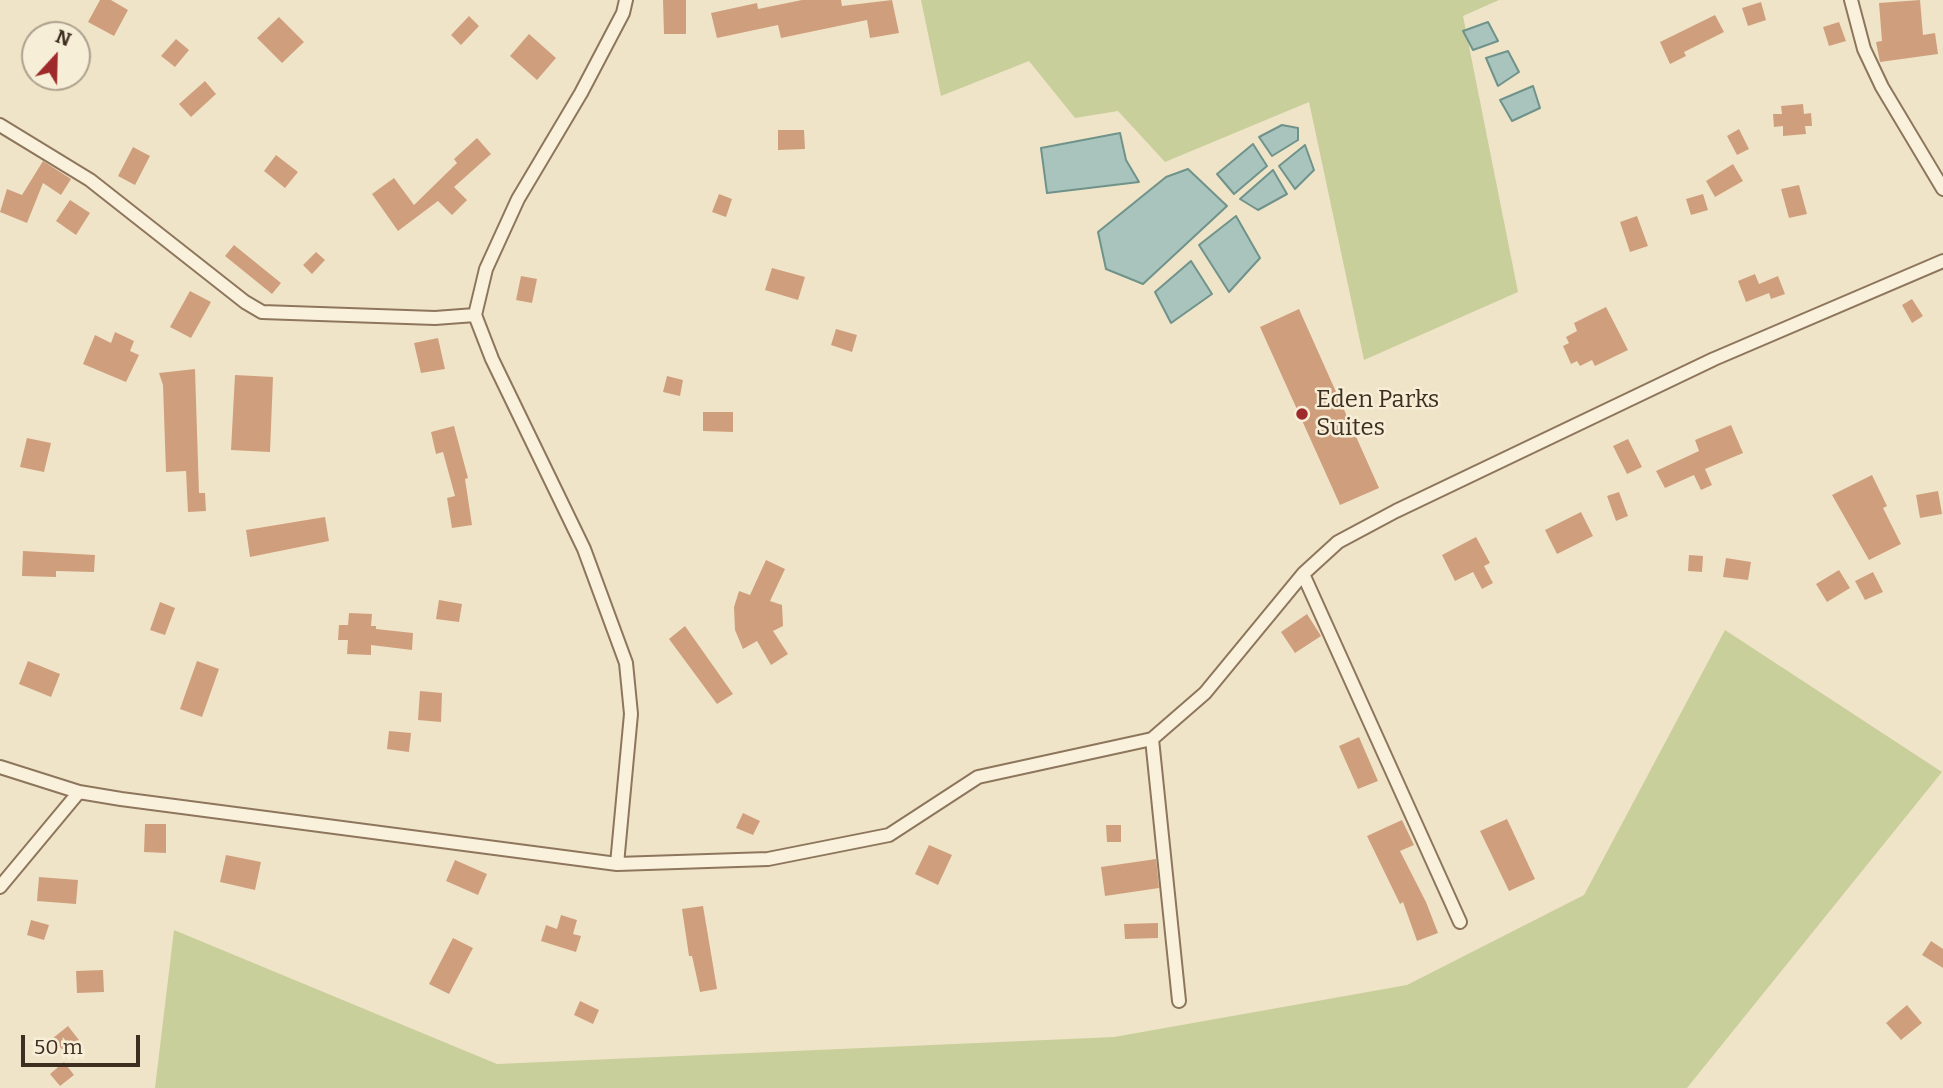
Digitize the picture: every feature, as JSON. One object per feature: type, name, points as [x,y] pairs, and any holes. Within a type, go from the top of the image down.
[{"type":"street","points":[[617,864],[631,715],[626,663],[584,549],[492,359],[475,315],[486,269],[518,199],[581,93],[623,13],[626,0]]},
{"type":"street","points":[[1851,0],[1864,49],[1882,88],[1943,189]]},
{"type":"street","points":[[0,125],[90,180],[262,312],[436,318],[475,315]]},
{"type":"street","points":[[0,767],[79,793],[339,830],[617,864],[768,859],[889,835],[978,777],[1152,739],[1205,693],[1303,574],[1338,542],[1396,511],[1714,359],[1943,261]]},
{"type":"street","points":[[1303,574],[1460,922]]},
{"type":"street","points":[[1152,739],[1179,1001]]},
{"type":"street","points":[[0,887],[79,793]]},
{"type":"green space","points":[[921,0],[1499,0],[1463,16],[1518,292],[1364,360],[1309,102],[1165,162],[1118,111],[1075,118],[1029,61],[941,96]]},
{"type":"green space","points":[[1725,630],[1942,772],[1687,1088],[155,1088],[174,930],[497,1064],[1114,1037],[1407,985],[1584,895]]},
{"type":"water","points":[[1488,22],[1498,41],[1473,50],[1463,31]]},
{"type":"water","points":[[1508,51],[1519,72],[1498,86],[1486,58]]},
{"type":"water","points":[[1533,86],[1540,108],[1512,121],[1500,100]]},
{"type":"water","points":[[1282,125],[1298,128],[1298,140],[1272,156],[1259,137]]},
{"type":"water","points":[[1120,133],[1126,160],[1139,182],[1047,193],[1041,148]]},
{"type":"water","points":[[1253,144],[1267,166],[1234,194],[1217,174]]},
{"type":"water","points":[[1305,145],[1314,170],[1295,189],[1279,166]]},
{"type":"water","points":[[1188,169],[1227,206],[1143,284],[1106,269],[1098,232],[1166,177]]},
{"type":"water","points":[[1273,170],[1287,194],[1258,210],[1240,199]]},
{"type":"water","points":[[1236,216],[1260,258],[1229,292],[1199,245]]},
{"type":"water","points":[[1191,261],[1212,294],[1171,323],[1155,292]]},
{"type":"building","points":[[100,0],[111,0],[128,10],[114,36],[89,21]]},
{"type":"building","points":[[663,0],[686,0],[686,34],[664,34]]},
{"type":"building","points":[[802,0],[841,0],[842,6],[892,0],[899,33],[870,38],[867,20],[781,38],[778,25],[717,38],[711,13],[757,3],[758,9]]},
{"type":"building","points":[[1920,0],[1923,35],[1935,33],[1938,54],[1880,62],[1876,42],[1882,41],[1879,3]]},
{"type":"building","points":[[1761,2],[1766,20],[1748,26],[1742,8]]},
{"type":"building","points":[[1715,15],[1724,32],[1684,52],[1686,56],[1670,64],[1660,42]]},
{"type":"building","points":[[469,16],[479,26],[461,45],[451,35]]},
{"type":"building","points":[[279,17],[304,42],[282,63],[257,38]]},
{"type":"building","points":[[1839,22],[1846,41],[1829,46],[1823,27]]},
{"type":"building","points":[[529,34],[556,58],[537,80],[510,56]]},
{"type":"building","points":[[176,39],[189,50],[175,67],[161,56]]},
{"type":"building","points":[[205,81],[216,94],[191,117],[179,104]]},
{"type":"building","points":[[1803,104],[1804,114],[1811,113],[1812,126],[1805,126],[1806,134],[1783,136],[1783,126],[1774,127],[1773,114],[1782,114],[1781,106]]},
{"type":"building","points":[[1739,129],[1749,149],[1737,155],[1727,136]]},
{"type":"building","points":[[778,130],[804,130],[805,149],[778,150]]},
{"type":"building","points":[[477,138],[491,154],[454,187],[467,200],[452,215],[438,201],[398,231],[372,194],[394,178],[414,205],[457,163],[454,159]]},
{"type":"building","points":[[133,147],[150,156],[135,185],[118,176]]},
{"type":"building","points":[[276,155],[298,172],[285,188],[264,171]]},
{"type":"building","points":[[43,161],[71,179],[61,195],[43,183],[27,223],[0,212],[7,189],[22,195]]},
{"type":"building","points":[[1733,164],[1743,181],[1715,197],[1706,181]]},
{"type":"building","points":[[1799,185],[1807,214],[1789,218],[1781,189]]},
{"type":"building","points":[[719,194],[732,199],[726,217],[712,212]]},
{"type":"building","points":[[1703,194],[1708,210],[1691,215],[1686,199]]},
{"type":"building","points":[[70,200],[90,213],[76,235],[56,221]]},
{"type":"building","points":[[1637,216],[1648,246],[1630,252],[1620,222]]},
{"type":"building","points":[[234,245],[281,283],[272,294],[225,256]]},
{"type":"building","points":[[316,252],[325,260],[312,274],[303,265]]},
{"type":"building","points":[[772,268],[805,277],[798,300],[765,290]]},
{"type":"building","points":[[1755,274],[1759,284],[1778,276],[1785,294],[1771,299],[1769,293],[1746,302],[1738,281]]},
{"type":"building","points":[[521,276],[537,279],[532,303],[516,300]]},
{"type":"building","points":[[190,291],[211,302],[191,338],[170,327]]},
{"type":"building","points":[[1912,299],[1923,316],[1912,323],[1902,305]]},
{"type":"building","points":[[1606,307],[1628,350],[1595,366],[1592,360],[1580,366],[1577,361],[1571,364],[1563,346],[1569,343],[1566,337],[1577,331],[1574,323]]},
{"type":"building","points":[[1299,309],[1379,488],[1340,505],[1260,327]]},
{"type":"building","points":[[836,329],[857,335],[852,352],[831,345]]},
{"type":"building","points":[[115,332],[134,341],[130,351],[139,355],[126,382],[83,364],[95,335],[111,343]]},
{"type":"building","points":[[438,338],[445,369],[421,373],[414,343]]},
{"type":"building","points":[[195,369],[199,493],[205,493],[206,511],[188,512],[186,471],[166,472],[163,385],[159,373]]},
{"type":"building","points":[[235,375],[273,377],[270,452],[231,450]]},
{"type":"building","points":[[667,376],[683,380],[680,396],[663,392]]},
{"type":"building","points":[[703,412],[733,412],[733,432],[703,431]]},
{"type":"building","points":[[1731,425],[1743,453],[1705,469],[1712,485],[1701,490],[1694,475],[1665,488],[1656,471],[1699,451],[1695,440]]},
{"type":"building","points":[[454,426],[468,478],[465,479],[472,525],[452,528],[447,498],[455,496],[443,452],[436,454],[431,432]]},
{"type":"building","points":[[27,438],[51,443],[44,472],[20,467]]},
{"type":"building","points":[[1628,439],[1642,467],[1627,474],[1613,446]]},
{"type":"building","points":[[1872,475],[1887,506],[1883,508],[1901,544],[1869,560],[1832,495]]},
{"type":"building","points":[[1938,491],[1942,514],[1920,518],[1916,495]]},
{"type":"building","points":[[1619,492],[1628,516],[1616,521],[1607,496]]},
{"type":"building","points":[[1581,512],[1593,536],[1557,554],[1545,530]]},
{"type":"building","points":[[325,517],[329,541],[250,557],[246,530]]},
{"type":"building","points":[[1476,537],[1490,563],[1484,566],[1493,583],[1482,589],[1473,572],[1455,581],[1442,555]]},
{"type":"building","points":[[23,551],[95,555],[94,572],[56,571],[56,577],[22,576]]},
{"type":"building","points":[[1689,555],[1703,556],[1702,572],[1688,571]]},
{"type":"building","points":[[1726,558],[1751,562],[1748,580],[1723,577]]},
{"type":"building","points":[[766,560],[785,569],[770,601],[782,605],[783,626],[773,631],[788,654],[771,665],[757,641],[743,649],[735,630],[734,607],[739,591],[750,595]]},
{"type":"building","points":[[1839,570],[1850,588],[1827,602],[1816,584]]},
{"type":"building","points":[[1873,572],[1883,592],[1865,600],[1855,581]]},
{"type":"building","points":[[439,600],[462,604],[459,622],[436,619]]},
{"type":"building","points":[[160,602],[175,608],[165,635],[150,630]]},
{"type":"building","points":[[349,613],[372,614],[371,626],[376,626],[376,629],[413,633],[412,650],[371,645],[371,655],[347,654],[348,640],[338,640],[339,625],[348,625]]},
{"type":"building","points":[[1307,614],[1321,636],[1295,653],[1281,632]]},
{"type":"building","points":[[685,626],[733,694],[717,704],[669,639]]},
{"type":"building","points":[[28,661],[60,674],[51,697],[19,684]]},
{"type":"building","points":[[197,661],[219,669],[202,717],[180,709]]},
{"type":"building","points":[[420,691],[442,693],[441,722],[418,720]]},
{"type":"building","points":[[389,731],[411,733],[409,752],[387,749]]},
{"type":"building","points":[[1359,737],[1378,781],[1358,789],[1339,746]]},
{"type":"building","points":[[743,813],[760,821],[753,835],[736,828]]},
{"type":"building","points":[[1507,819],[1535,879],[1509,891],[1480,831]]},
{"type":"building","points":[[1402,820],[1414,845],[1400,851],[1426,902],[1438,933],[1417,941],[1403,902],[1400,904],[1367,836]]},
{"type":"building","points":[[145,824],[166,824],[166,853],[144,852]]},
{"type":"building","points":[[1106,825],[1121,825],[1121,842],[1107,842]]},
{"type":"building","points":[[929,845],[952,855],[938,885],[915,874]]},
{"type":"building","points":[[226,855],[261,862],[255,890],[220,882]]},
{"type":"building","points":[[1156,859],[1159,888],[1105,896],[1101,867]]},
{"type":"building","points":[[455,860],[487,874],[478,895],[446,881]]},
{"type":"building","points":[[39,877],[78,880],[76,904],[37,901]]},
{"type":"building","points":[[703,906],[717,989],[700,992],[692,956],[689,956],[682,909]]},
{"type":"building","points":[[561,915],[577,920],[573,934],[581,936],[576,952],[541,941],[546,925],[557,929]]},
{"type":"building","points":[[31,920],[49,925],[44,940],[27,935]]},
{"type":"building","points":[[1158,923],[1158,938],[1125,939],[1124,924]]},
{"type":"building","points":[[453,938],[473,948],[449,994],[429,984]]},
{"type":"building","points":[[1931,941],[1943,949],[1943,968],[1922,955]]},
{"type":"building","points":[[103,970],[104,992],[77,993],[76,971]]},
{"type":"building","points":[[580,1001],[599,1010],[593,1024],[574,1015]]},
{"type":"building","points":[[1907,1005],[1922,1023],[1901,1040],[1886,1023]]},
{"type":"building","points":[[68,1026],[79,1040],[64,1052],[53,1038]]},
{"type":"building","points":[[64,1062],[74,1075],[60,1086],[50,1074]]},
{"type":"place","name":"Eden Parks Suites","points":[[1302,414]]}]
